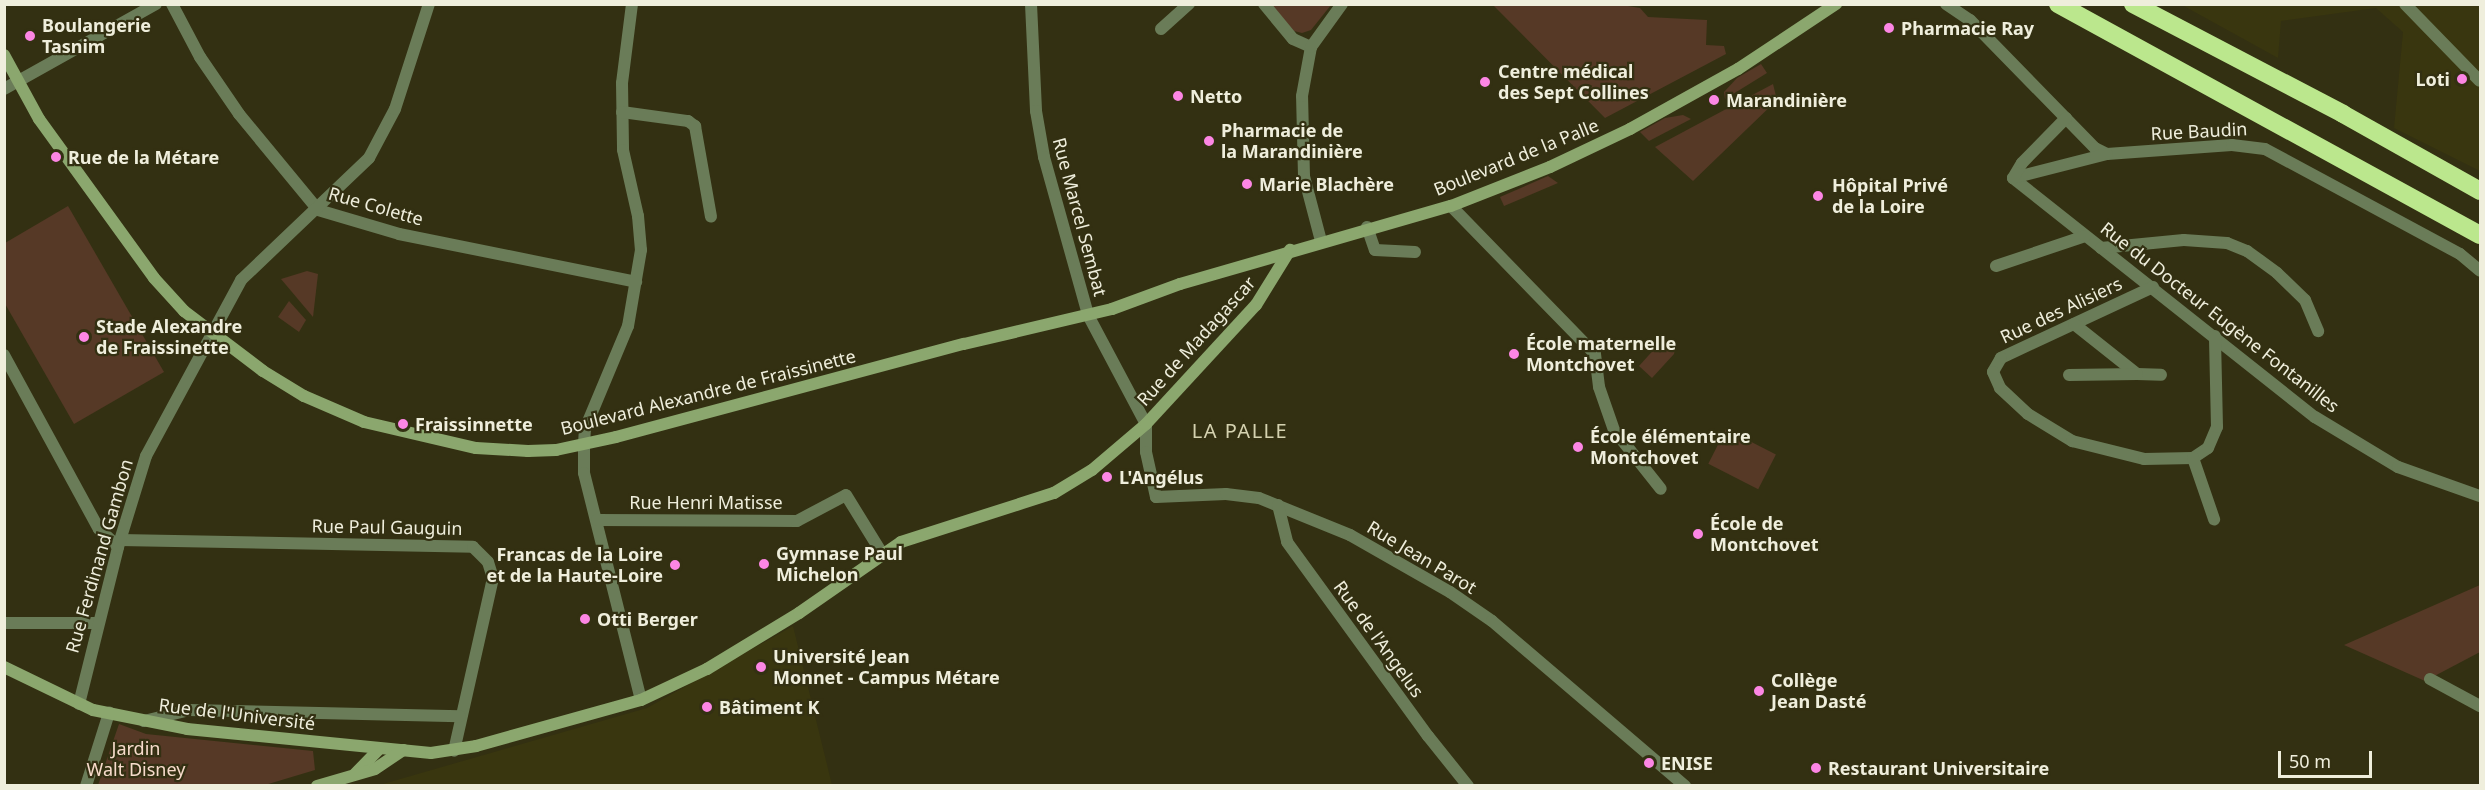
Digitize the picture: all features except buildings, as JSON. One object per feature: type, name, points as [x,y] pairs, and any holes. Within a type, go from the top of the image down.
[{"type":"highway","points":[[2058,4],[2481,235]]},
{"type":"highway","points":[[2133,4],[2481,189]]},
{"type":"highway","points":[[2420,202],[2481,247]]},
{"type":"street","points":[[4,89],[156,4]]},
{"type":"street","name":"Rue Colette","points":[[172,4],[200,57],[239,114],[318,210],[399,234],[636,282]]},
{"type":"street","name":"Rue Ferdinand Gambon","points":[[79,704],[119,543],[146,456],[242,280],[318,210],[369,158],[384,134],[429,4]]},
{"type":"street","points":[[632,4],[622,82],[623,150],[638,216],[640,250],[628,326],[585,429],[584,473],[641,700]]},
{"type":"street","name":"Rue Marcel Sembat","points":[[1031,4],[1036,111],[1044,157],[1088,315],[1146,424]]},
{"type":"street","points":[[1161,29],[1189,4]]},
{"type":"street","points":[[1264,4],[1293,39],[1311,47]]},
{"type":"street","points":[[1321,241],[1304,176],[1302,96],[1311,47],[1342,4]]},
{"type":"street","name":"Boulevard de la Palle","points":[[1321,241],[1451,206],[1550,167],[1630,129],[1738,69],[1836,4]]},
{"type":"street","points":[[1946,4],[1970,20],[2066,118],[2107,154]]},
{"type":"street","points":[[2405,4],[2481,81]]},
{"type":"street","name":"Boulevard Alexandre de Fraissinette","points":[[4,55],[39,119],[154,278],[184,311],[263,371],[304,396],[392,430],[476,448],[528,451],[584,444],[964,344],[1088,315],[1321,241]]},
{"type":"street","points":[[622,112],[688,122],[695,126],[711,217]]},
{"type":"street","points":[[2013,178],[2022,163],[2066,118]]},
{"type":"street","name":"Rue Baudin","points":[[2107,154],[2232,145],[2265,149],[2460,255],[2481,271]]},
{"type":"street","points":[[2013,178],[2107,154]]},
{"type":"street","name":"Rue du Docteur Eugène Fontanilles","points":[[2013,178],[2324,423],[2398,467],[2481,496]]},
{"type":"street","points":[[1451,206],[1596,354],[1599,387],[1614,430],[1661,489]]},
{"type":"street","points":[[1367,227],[1375,250],[1415,252]]},
{"type":"street","points":[[1996,266],[2085,236]]},
{"type":"street","points":[[2102,248],[2184,240],[2237,247],[2277,273],[2305,300],[2318,331]]},
{"type":"street","name":"Rue de Madagascar","points":[[883,555],[901,542],[1054,493],[1092,470],[1146,424],[1256,305],[1290,250]]},
{"type":"street","name":"Rue des Alisiers","points":[[2153,287],[2001,358],[1994,372],[2000,388],[2028,414],[2072,441],[2144,459],[2193,458]]},
{"type":"street","points":[[2074,324],[2137,374]]},
{"type":"street","points":[[2214,519],[2193,458],[2208,448],[2217,427],[2215,336]]},
{"type":"street","points":[[4,355],[99,529],[119,543]]},
{"type":"street","points":[[2069,375],[2161,375]]},
{"type":"street","name":"Rue Jean Parot","points":[[1146,424],[1146,452],[1156,497],[1226,494],[1278,505],[1350,535],[1458,598],[1492,621],[1686,786]]},
{"type":"street","name":"Rue Henri Matisse","points":[[597,520],[797,521],[846,495],[883,555]]},
{"type":"street","name":"Rue de l'Angelus","points":[[1278,505],[1287,542],[1428,736],[1468,786]]},
{"type":"street","name":"Rue Paul Gauguin","points":[[119,543],[473,547],[488,562],[493,578],[460,716],[454,751]]},
{"type":"street","name":"Rue de l'Université","points":[[4,667],[79,704],[144,721],[187,729],[379,749],[454,751],[641,700],[707,669],[800,613],[883,555]]},
{"type":"street","points":[[4,623],[98,623]]},
{"type":"street","points":[[2430,679],[2481,706]]},
{"type":"street","points":[[144,721],[189,711],[460,716]]},
{"type":"street","points":[[86,786],[109,713]]},
{"type":"street","points":[[354,774],[379,749]]},
{"type":"street","points":[[317,786],[375,769],[403,750]]},
{"type":"shaded area","points":[[2182,5],[2480,5],[2480,171],[2394,128],[2403,32],[2376,8],[2281,21],[2278,58]]},
{"type":"shaded area","name":"Université Jean Monnet - Campus Métare","points":[[793,626],[832,785],[376,786],[647,708]]},
{"type":"green space","points":[[1271,5],[1331,5],[1311,30],[1302,33],[1294,31]]},
{"type":"green space","points":[[1493,5],[1622,5],[1640,8],[1648,17],[1707,20],[1706,45],[1724,46],[1726,54],[1605,118]]},
{"type":"green space","points":[[1761,64],[1767,73],[1725,99],[1724,92],[1737,78]]},
{"type":"green space","points":[[1773,84],[1777,100],[1693,181],[1655,147]]},
{"type":"green space","points":[[1683,115],[1691,119],[1649,141],[1640,132],[1665,118]]},
{"type":"green space","points":[[1548,176],[1558,183],[1504,206],[1500,197]]},
{"type":"green space","name":"Stade Alexandre de Fraissinette","points":[[68,206],[164,372],[74,424],[4,302],[5,243]]},
{"type":"green space","points":[[307,271],[318,274],[313,317],[281,279]]},
{"type":"green space","points":[[289,301],[306,320],[299,332],[278,317]]},
{"type":"green space","points":[[1669,344],[1675,349],[1674,354],[1652,378],[1639,366],[1658,345]]},
{"type":"green space","points":[[1726,429],[1776,454],[1758,489],[1708,464]]},
{"type":"green space","points":[[2480,585],[2480,652],[2425,681],[2344,645]]},
{"type":"green space","name":"Jardin Walt Disney","points":[[119,724],[146,734],[313,751],[315,770],[265,785],[98,785]]},
{"type":"place","name":"Pharmacie Ray","points":[[1889,28]]},
{"type":"place","name":"Boulangerie Tasnim","points":[[30,36]]},
{"type":"place","name":"Loti","points":[[2462,79]]},
{"type":"place","name":"Centre médical des Sept Collines","points":[[1485,82]]},
{"type":"place","name":"Netto","points":[[1178,96]]},
{"type":"place","name":"Marandinière","points":[[1714,100]]},
{"type":"place","name":"Pharmacie de la Marandinière","points":[[1209,141]]},
{"type":"place","name":"Rue de la Métare","points":[[56,157]]},
{"type":"place","name":"Marie Blachère","points":[[1247,184]]},
{"type":"place","name":"Hôpital Privé de la Loire","points":[[1818,196]]},
{"type":"place","name":"Stade Alexandre de Fraissinette","points":[[84,337]]},
{"type":"place","name":"École maternelle Montchovet","points":[[1514,354]]},
{"type":"place","name":"Fraissinnette","points":[[403,424]]},
{"type":"place","name":"École élémentaire Montchovet","points":[[1578,447]]},
{"type":"place","name":"L'Angélus","points":[[1107,477]]},
{"type":"place","name":"École de Montchovet","points":[[1698,534]]},
{"type":"place","name":"Gymnase Paul Michelon","points":[[764,564]]},
{"type":"place","name":"Francas de la Loire et de la Haute-Loire","points":[[675,565]]},
{"type":"place","name":"Otti Berger","points":[[585,619]]},
{"type":"place","name":"Université Jean Monnet - Campus Métare","points":[[761,667]]},
{"type":"place","name":"Collège Jean Dasté","points":[[1759,691]]},
{"type":"place","name":"Bâtiment K","points":[[707,707]]},
{"type":"place","name":"ENISE","points":[[1649,763]]},
{"type":"place","name":"Restaurant Universitaire","points":[[1816,768]]},
{"type":"district","name":"LA PALLE","points":[[1240,430]]}]
